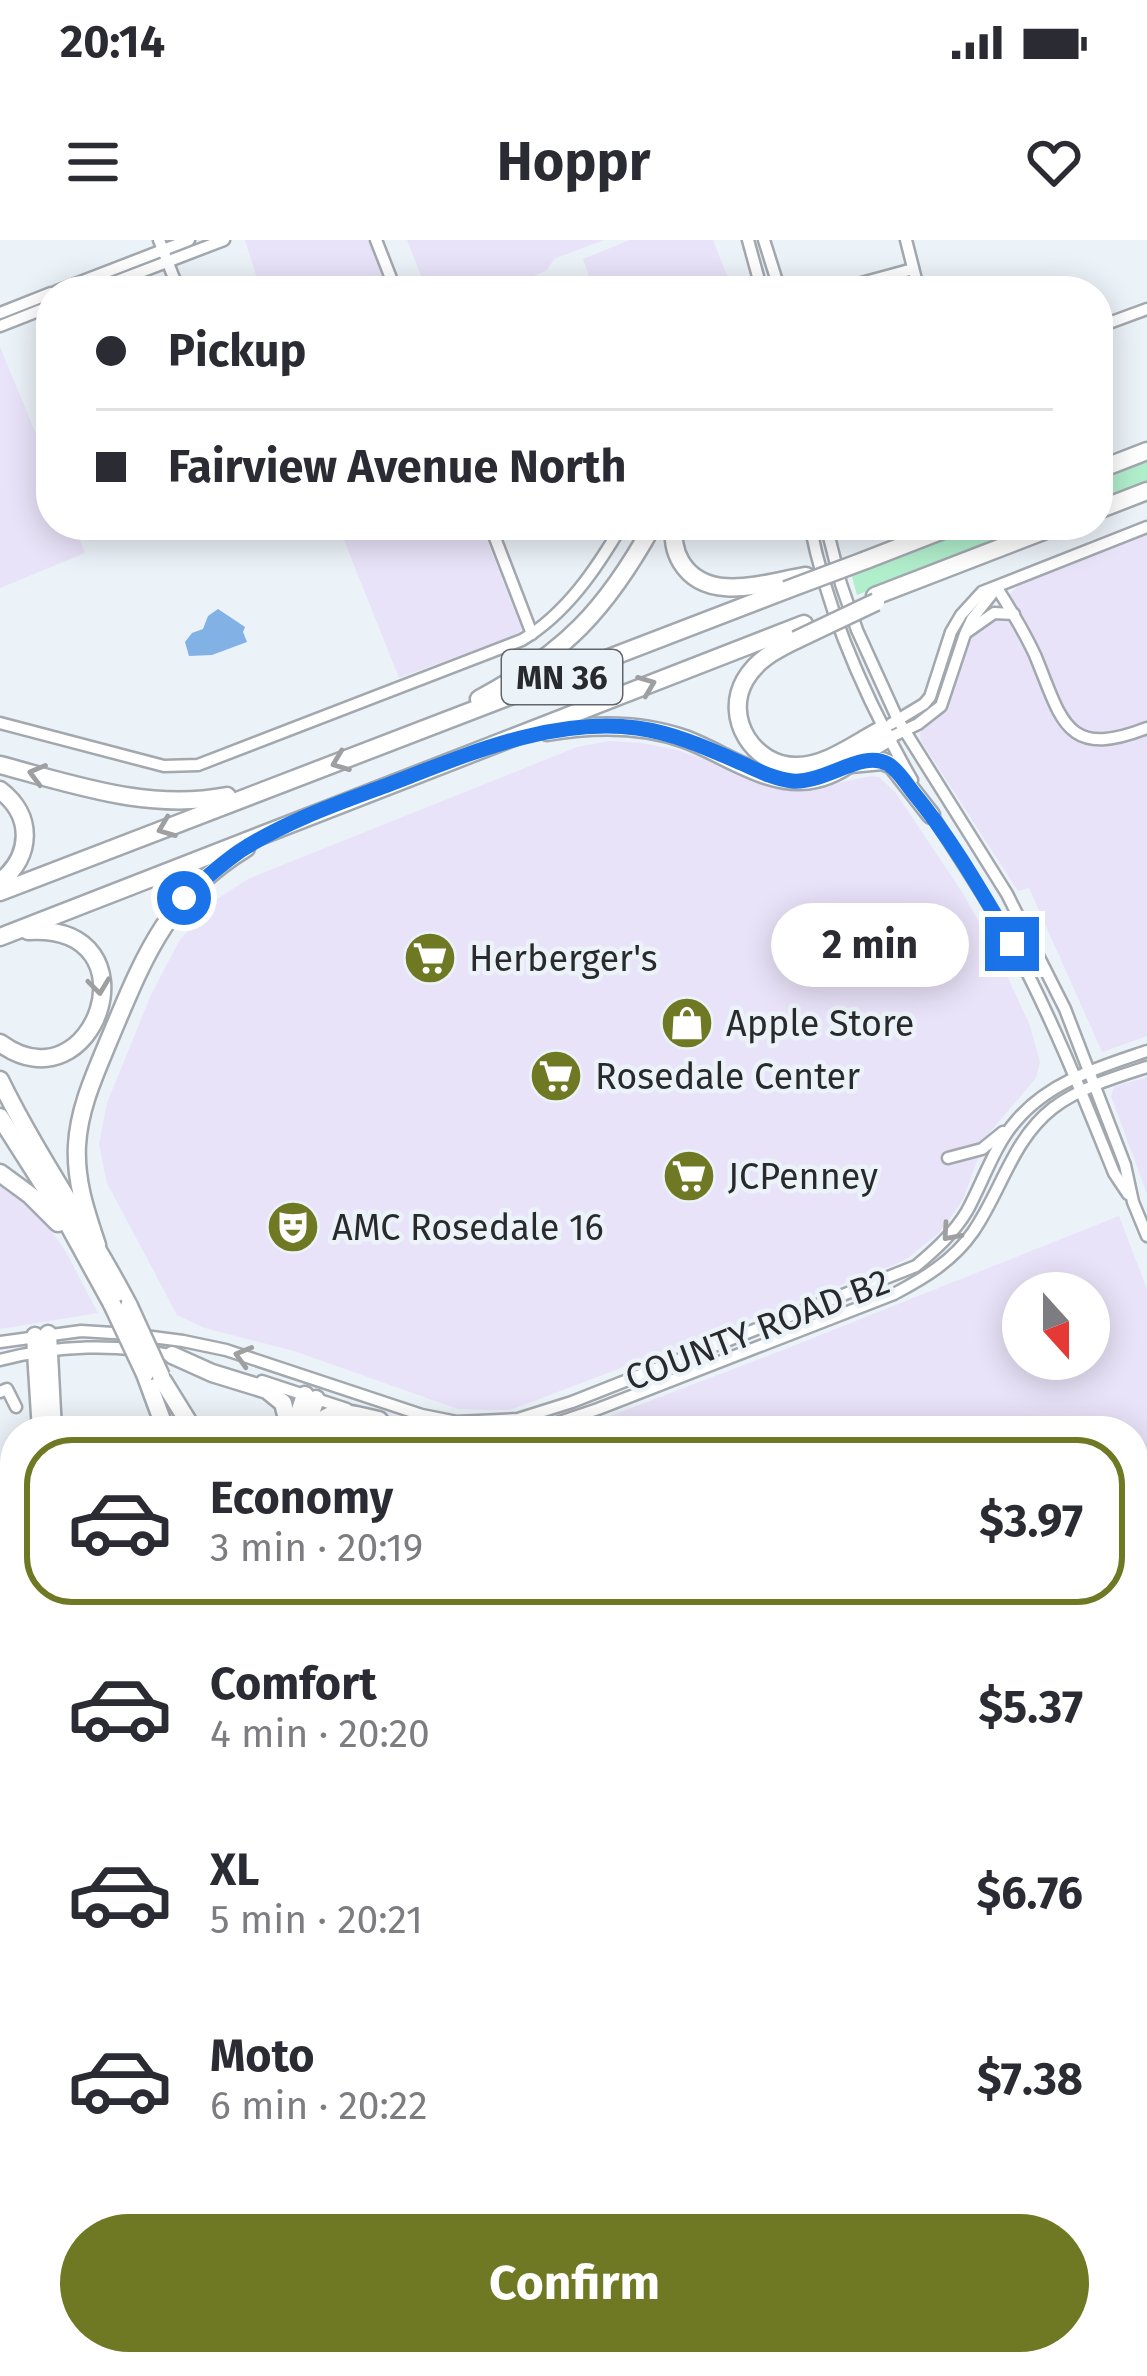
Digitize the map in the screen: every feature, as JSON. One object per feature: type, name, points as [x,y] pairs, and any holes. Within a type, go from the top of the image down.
[{"type":"highway","points":[[1113,464],[1147,451]]},
{"type":"highway","points":[[1113,504],[1147,491]]},
{"type":"highway","points":[[406,737],[505,686],[556,652],[608,598],[644,540]]},
{"type":"highway","points":[[674,540],[685,568],[703,581],[734,588],[822,577],[917,540]]},
{"type":"highway","name":"MN 36","points":[[7,934],[316,812],[800,632],[1019,540]]},
{"type":"highway","name":"MN 36","points":[[0,892],[406,737],[784,585]]},
{"type":"highway","points":[[800,632],[764,658],[741,688],[741,729],[756,751],[776,763],[808,765],[893,729]]},
{"type":"highway","points":[[460,758],[542,733],[617,726],[686,740],[785,780],[821,778],[850,764],[893,729]]},
{"type":"highway","points":[[850,764],[882,761],[892,766],[932,814]]},
{"type":"highway","points":[[0,765],[164,802],[275,787]]},
{"type":"highway","points":[[0,790],[17,807],[26,838],[15,868],[0,882]]},
{"type":"highway","points":[[172,1416],[120,1305],[81,1194],[76,1172],[80,1121],[147,951],[184,898],[260,839],[316,812]]},
{"type":"highway","points":[[0,1043],[28,1057],[49,1057],[87,1034],[102,1005],[100,971],[85,948],[56,932],[7,934]]},
{"type":"highway","points":[[0,1080],[97,1245]]},
{"type":"highway","points":[[0,1117],[98,1278]]},
{"type":"highway","points":[[0,1173],[53,1217],[120,1305]]},
{"type":"highway","points":[[41,1416],[42,1343]]},
{"type":"highway","points":[[42,1343],[51,1416]]},
{"type":"highway","points":[[172,1355],[267,1390],[283,1403],[287,1416]]},
{"type":"highway","points":[[154,1380],[160,1416]]},
{"type":"highway","points":[[154,1380],[182,1416]]},
{"type":"highway","points":[[299,1416],[314,1388]]},
{"type":"highway","points":[[311,1416],[314,1388]]},
{"type":"highway","points":[[325,1416],[341,1412],[360,1416]]},
{"type":"street","points":[[96,276],[189,240]]},
{"type":"street","points":[[117,276],[163,250],[224,240]]},
{"type":"street","points":[[376,240],[390,276]]},
{"type":"street","points":[[748,240],[758,276]]},
{"type":"street","points":[[764,240],[775,276]]},
{"type":"street","points":[[906,240],[915,276]]},
{"type":"street","points":[[887,276],[913,269]]},
{"type":"street","points":[[1,319],[36,301]]},
{"type":"street","points":[[1113,321],[1147,309]]},
{"type":"street","points":[[1,319],[36,310]]},
{"type":"street","points":[[893,729],[934,691],[943,652],[961,615],[982,592],[1147,527]]},
{"type":"street","points":[[496,540],[532,634]]},
{"type":"street","points":[[0,723],[164,766],[186,767],[514,644],[532,634],[577,591],[612,540]]},
{"type":"street","points":[[813,540],[838,626],[932,814],[1012,944],[1114,1173],[1133,1202]]},
{"type":"street","points":[[830,540],[893,729],[1016,908],[1068,1015],[1147,1236]]},
{"type":"street","points":[[893,729],[931,716],[941,706],[964,634],[997,588]]},
{"type":"street","points":[[997,588],[1067,725],[1103,741],[1147,728]]},
{"type":"street","points":[[964,634],[994,613],[1014,614]]},
{"type":"street","name":"COUNTY ROAD B2","points":[[527,1416],[916,1266],[964,1216],[1011,1127],[1043,1096],[1074,1077],[1147,1051]]},
{"type":"street","name":"COUNTY ROAD B2","points":[[577,1416],[893,1294],[932,1274],[972,1233],[1012,1157],[1053,1108],[1147,1067]]},
{"type":"street","points":[[948,1158],[982,1149],[1011,1127]]},
{"type":"street","name":"COUNTY ROAD B2","points":[[0,1360],[42,1343],[106,1332],[154,1336],[226,1350],[371,1416]]},
{"type":"street","name":"COUNTY ROAD B2","points":[[0,1342],[172,1355],[427,1416]]},
{"type":"street","points":[[0,1392],[8,1389],[16,1406]]},
{"type":"street","points":[[592,1394],[598,1409]]},
{"type":"shaded area","points":[[245,240],[368,240],[382,276],[256,276]]},
{"type":"shaded area","points":[[407,240],[604,240],[554,259],[546,271],[533,276],[421,276]]},
{"type":"shaded area","points":[[630,240],[713,240],[727,276],[589,276],[583,259]]},
{"type":"shaded area","points":[[0,347],[36,434],[36,540],[80,540],[85,553],[0,588]]},
{"type":"shaded area","points":[[1147,535],[1147,1036],[1102,1052],[1029,888],[1018,891],[920,734],[949,703],[969,636],[1020,584]]},
{"type":"shaded area","points":[[344,540],[487,540],[522,629],[399,678]]},
{"type":"shaded area","name":"Rosedale Center","points":[[609,741],[677,750],[789,789],[871,776],[879,777],[895,792],[998,956],[1030,1026],[1040,1062],[1036,1078],[985,1138],[964,1197],[939,1233],[894,1265],[510,1410],[458,1409],[177,1315],[107,1183],[99,1144],[107,1103],[151,995],[179,941],[217,899],[248,879],[577,747]]},
{"type":"shaded area","points":[[1147,1077],[1147,1194],[1111,1096],[1114,1087]]},
{"type":"shaded area","points":[[0,1183],[40,1216],[65,1250],[98,1313],[0,1329]]},
{"type":"shaded area","points":[[1119,1216],[1147,1289],[1147,1416],[610,1416]]},
{"type":"green space","points":[[1147,461],[1147,483],[1113,496],[1113,473]]},
{"type":"green space","points":[[940,540],[1000,540],[857,595],[851,573]]},
{"type":"water","points":[[218,609],[245,627],[247,642],[212,655],[189,656],[185,642]]},
{"type":"place","name":"Herberger's","points":[[430,958]]},
{"type":"place","name":"Apple Store","points":[[687,1023]]},
{"type":"place","name":"Rosedale Center","points":[[556,1076]]},
{"type":"place","name":"JCPenney","points":[[689,1176]]},
{"type":"place","name":"AMC Rosedale 16","points":[[293,1227]]},
{"type":"route","points":[[184,898],[238,853],[316,812],[542,733],[617,726],[664,733],[796,782],[867,761],[892,766],[932,814],[1012,944]]}]
